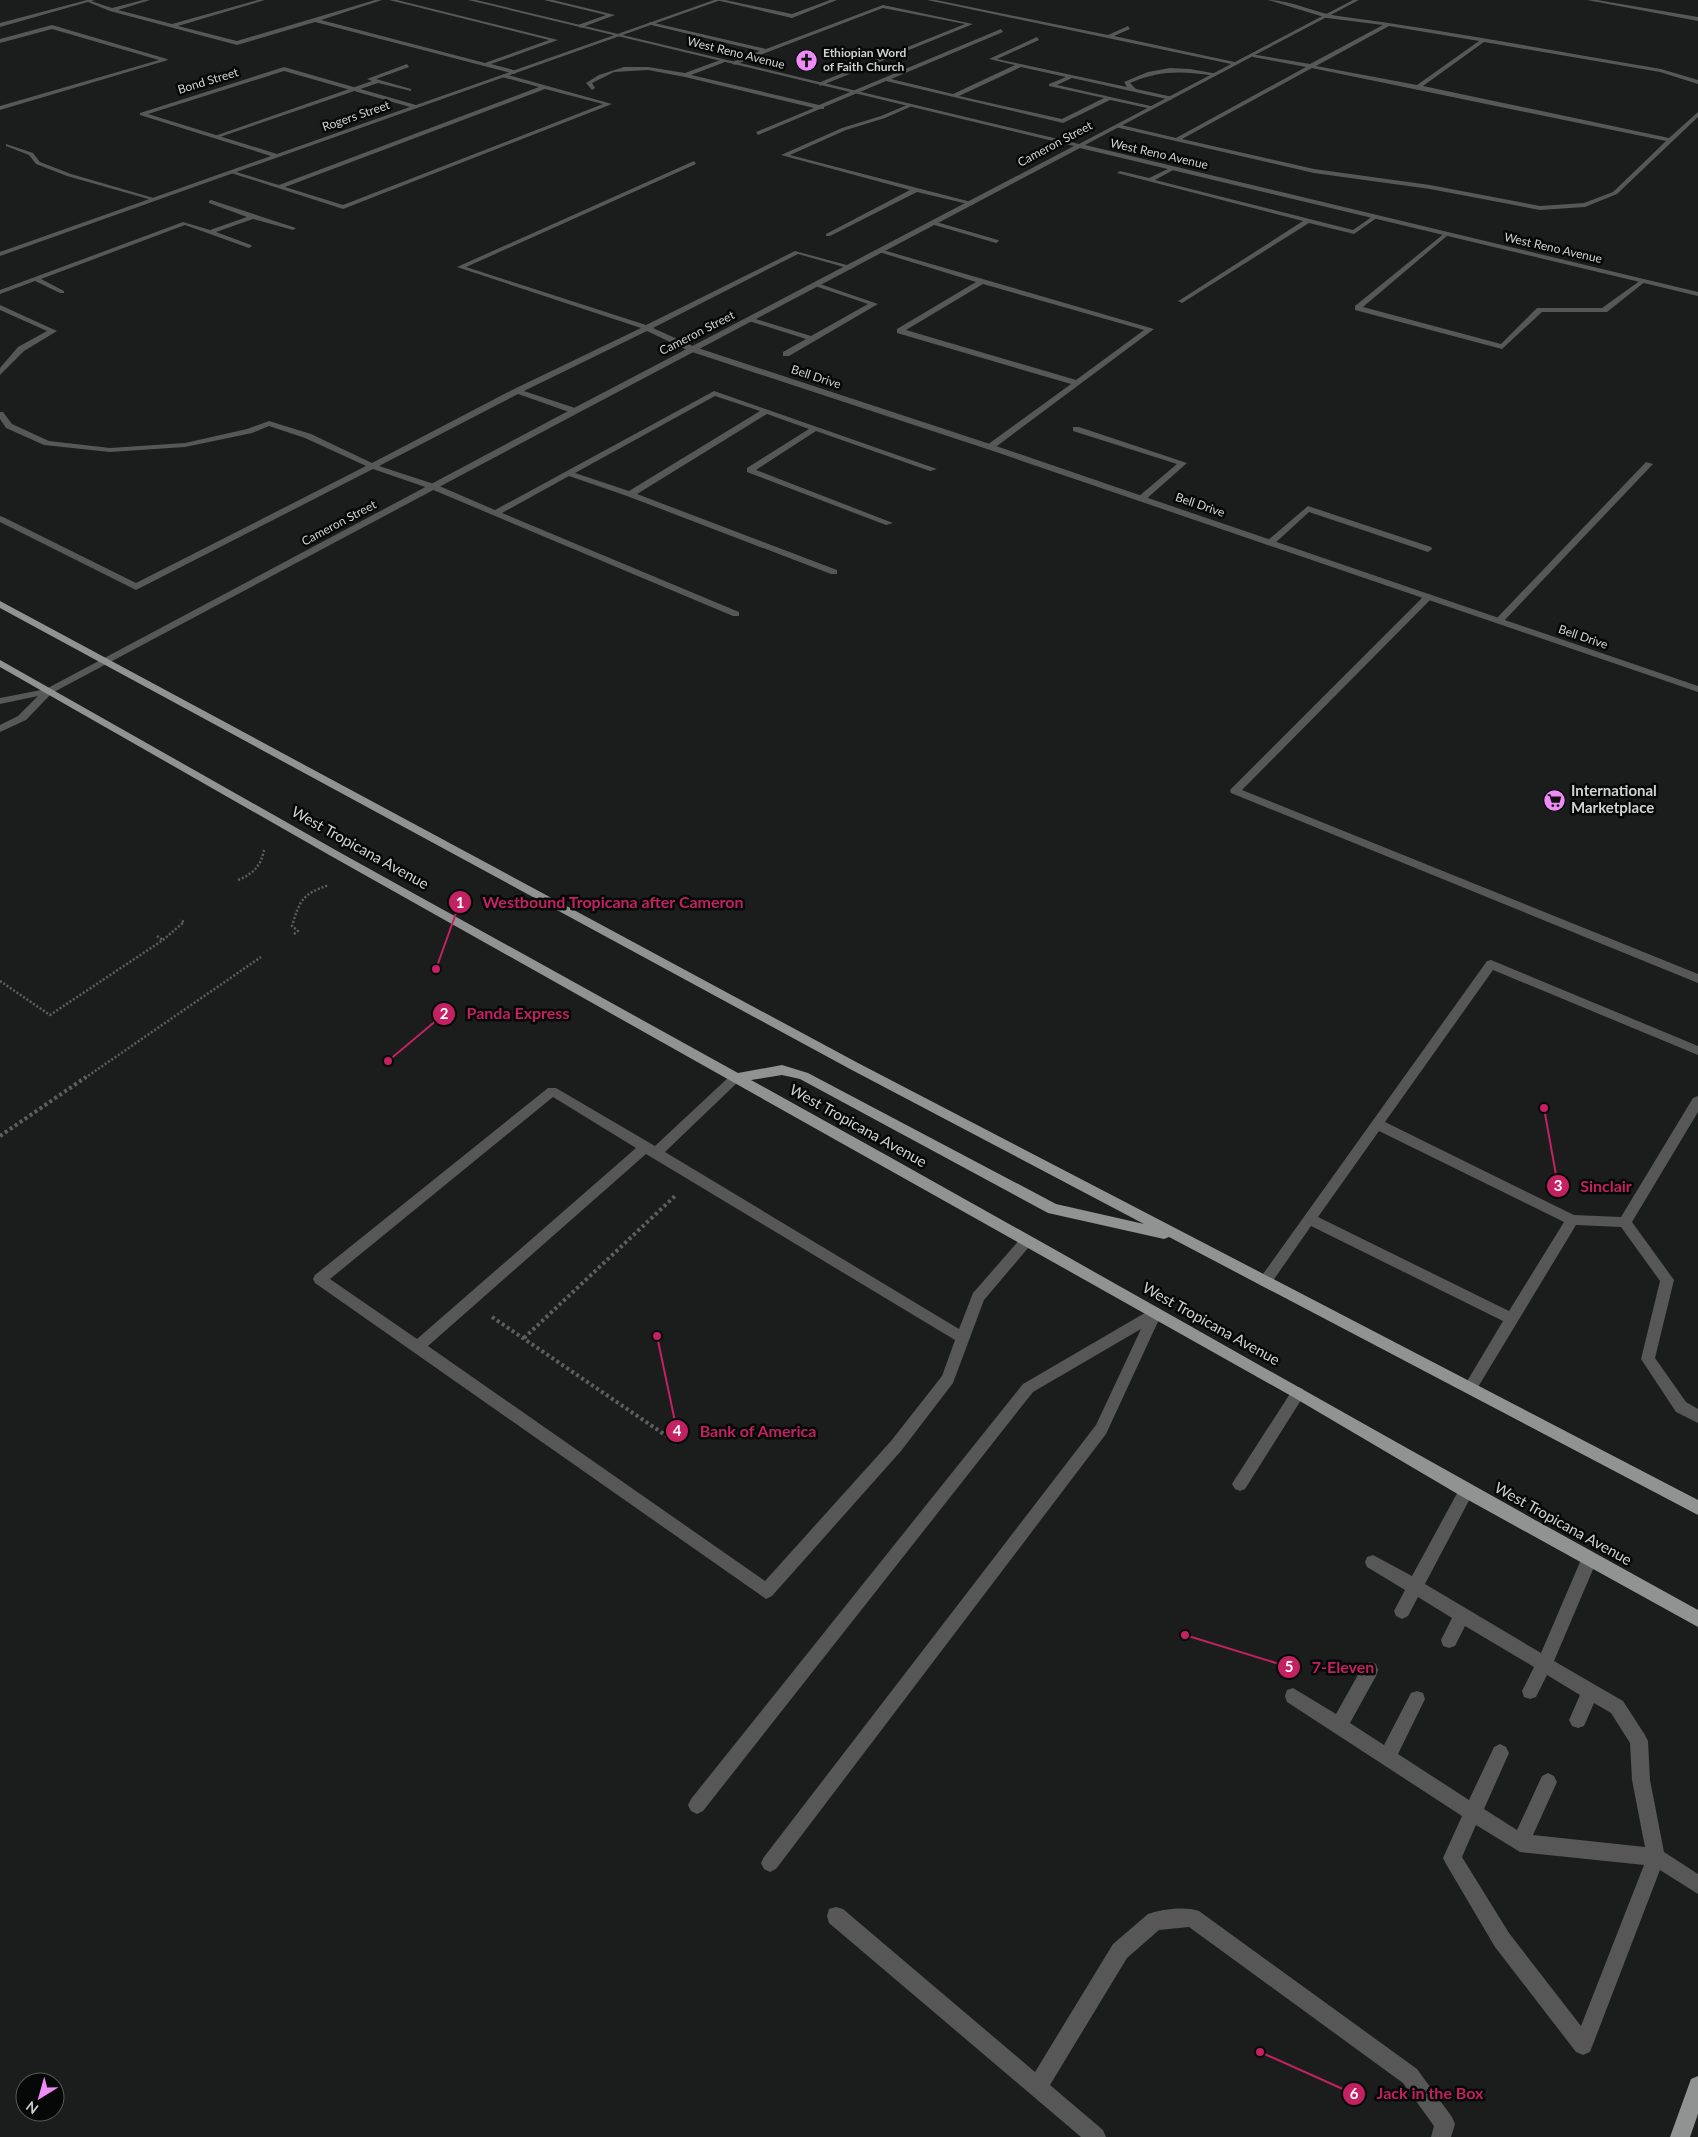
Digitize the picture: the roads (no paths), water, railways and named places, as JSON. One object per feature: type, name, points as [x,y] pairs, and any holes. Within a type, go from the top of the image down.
[{"type":"main road","points":[[0,604],[854,1066],[1698,1508]]},
{"type":"main road","name":"West Tropicana Avenue","points":[[0,663],[335,854],[1155,1313],[1466,1491],[1698,1618]]},
{"type":"main road","points":[[735,1078],[768,1070],[782,1070],[804,1076],[1053,1209],[1181,1238]]},
{"type":"main road","points":[[1680,2137],[1698,2086]]},
{"type":"street","points":[[0,25],[92,0],[112,10],[237,43],[380,0]]},
{"type":"street","points":[[112,10],[148,0]]},
{"type":"street","points":[[172,26],[263,0]]},
{"type":"street","points":[[391,0],[555,40],[486,64]]},
{"type":"street","name":"West Reno Avenue","points":[[470,0],[1698,294]]},
{"type":"street","points":[[546,0],[612,15],[580,26]]},
{"type":"street","points":[[718,0],[792,16],[835,0]]},
{"type":"street","name":"Rogers Street","points":[[0,254],[718,0]]},
{"type":"street","points":[[930,0],[1236,64]]},
{"type":"street","points":[[959,6],[973,0]]},
{"type":"street","points":[[1270,0],[1290,4],[1327,16],[1388,24],[1661,71],[1698,82]]},
{"type":"street","name":"Cameron Street","points":[[0,730],[22,718],[49,691],[106,660],[692,349],[1357,0]]},
{"type":"street","points":[[1589,0],[1698,19]]},
{"type":"street","points":[[734,64],[884,6],[970,24],[820,84]]},
{"type":"street","points":[[1001,15],[1010,11]]},
{"type":"street","points":[[315,20],[515,72]]},
{"type":"street","points":[[650,24],[767,51]]},
{"type":"street","points":[[1178,139],[1388,24]]},
{"type":"street","points":[[0,41],[52,27],[165,60],[0,108]]},
{"type":"street","points":[[1108,37],[1128,28]]},
{"type":"street","points":[[758,134],[1001,31]]},
{"type":"street","points":[[1037,39],[992,59],[1171,98]]},
{"type":"street","points":[[1418,87],[1482,41]]},
{"type":"street","points":[[1253,55],[1418,87],[1671,140]]},
{"type":"street","points":[[685,75],[723,61]]},
{"type":"street","points":[[954,96],[1020,65]]},
{"type":"street","points":[[407,66],[370,79],[409,90]]},
{"type":"street","points":[[592,88],[589,82],[600,74],[624,68],[645,67],[822,108]]},
{"type":"street","points":[[1134,90],[1126,83],[1149,72],[1181,68],[1215,74]]},
{"type":"street","name":"Bond Street","points":[[276,156],[142,114],[284,69],[416,107]]},
{"type":"street","points":[[231,172],[343,207],[609,104],[504,76]]},
{"type":"street","points":[[1072,76],[1051,85],[1152,107]]},
{"type":"street","points":[[888,80],[1063,121],[1109,98]]},
{"type":"street","points":[[215,137],[378,81]]},
{"type":"street","points":[[279,187],[546,87]]},
{"type":"street","points":[[909,106],[883,117],[844,129],[784,155],[972,203]]},
{"type":"street","points":[[1117,126],[1314,171],[1430,187],[1540,208],[1585,205],[1615,193],[1698,114]]},
{"type":"street","points":[[8,145],[32,154],[38,163],[69,175],[154,199]]},
{"type":"street","name":"Bell Drive","points":[[694,164],[460,267],[647,328],[692,349],[1141,498],[1698,689]]},
{"type":"street","points":[[1150,180],[1172,169]]},
{"type":"street","points":[[1120,173],[1354,232],[1375,217]]},
{"type":"street","points":[[828,235],[916,190]]},
{"type":"street","points":[[211,202],[253,217],[293,228]]},
{"type":"street","points":[[209,232],[253,217]]},
{"type":"street","points":[[1182,301],[1309,220]]},
{"type":"street","points":[[0,292],[185,223],[249,246]]},
{"type":"street","points":[[933,223],[996,241]]},
{"type":"street","points":[[1446,234],[1358,308],[1502,347],[1540,310],[1604,310],[1643,281]]},
{"type":"street","points":[[881,251],[982,282],[1150,329],[990,447]]},
{"type":"street","points":[[0,519],[136,587],[517,391],[797,252],[851,267]]},
{"type":"street","points":[[35,279],[62,292]]},
{"type":"street","points":[[982,282],[900,331],[1077,383]]},
{"type":"street","points":[[786,354],[874,304],[817,285]]},
{"type":"street","points":[[0,307],[53,331],[21,348],[0,373]]},
{"type":"street","points":[[752,319],[812,339]]},
{"type":"street","points":[[517,391],[576,411]]},
{"type":"street","points":[[495,513],[714,393],[933,469]]},
{"type":"street","points":[[630,494],[766,411]]},
{"type":"street","points":[[0,414],[9,426],[47,443],[110,450],[185,445],[249,430],[269,423],[308,436],[372,466],[434,487],[736,614]]},
{"type":"street","points":[[815,428],[750,470],[890,523]]},
{"type":"street","points":[[1076,429],[1183,463],[1141,498]]},
{"type":"street","points":[[1499,621],[1649,464]]},
{"type":"street","points":[[568,473],[630,494],[834,572]]},
{"type":"street","points":[[1270,543],[1308,509],[1428,549]]},
{"type":"street","points":[[1428,597],[1234,791],[1698,979]]},
{"type":"street","name":"Cameron Street","points":[[0,701],[49,691]]},
{"type":"street","points":[[1265,1281],[1491,964],[1698,1051]]},
{"type":"street","points":[[417,1347],[735,1078]]},
{"type":"street","points":[[963,1338],[552,1091],[320,1279],[766,1591],[896,1446],[948,1379],[978,1298],[1027,1241]]},
{"type":"street","points":[[1625,1222],[1698,1101]]},
{"type":"street","points":[[1377,1124],[1572,1220],[1625,1222]]},
{"type":"street","points":[[1309,1219],[1512,1319]]},
{"type":"street","points":[[1470,1388],[1572,1220]]},
{"type":"street","points":[[1625,1222],[1667,1280],[1648,1359],[1681,1407],[1698,1417]]},
{"type":"street","points":[[697,1805],[1028,1388],[1155,1313]]},
{"type":"street","points":[[770,1863],[1101,1430],[1155,1313]]},
{"type":"street","points":[[1240,1484],[1298,1394]]},
{"type":"street","points":[[1402,1611],[1466,1491]]},
{"type":"street","points":[[1530,1691],[1544,1664],[1589,1560]]},
{"type":"street","points":[[1373,1562],[1617,1707],[1639,1740],[1641,1780],[1656,1857],[1583,2045],[1502,1940],[1452,1858],[1500,1752]]},
{"type":"street","points":[[1449,1640],[1462,1615]]},
{"type":"street","points":[[1339,1726],[1370,1670]]},
{"type":"street","points":[[1578,1720],[1590,1692]]},
{"type":"street","points":[[1293,1696],[1520,1843],[1656,1857],[1698,1885]]},
{"type":"street","points":[[1387,1757],[1417,1700]]},
{"type":"street","points":[[1520,1843],[1548,1782]]},
{"type":"street","points":[[836,1916],[1096,2137]]},
{"type":"street","points":[[1037,2087],[1120,1951],[1155,1922],[1192,1918],[1410,2076],[1445,2124],[1441,2137]]},
{"type":"place","name":"Ethiopian Word of Faith Church","points":[[807,60]]},
{"type":"place","name":"International Marketplace","points":[[1555,800]]},
{"type":"place","name":"Westbound Tropicana after Cameron","points":[[436,969]]},
{"type":"place","name":"Panda Express","points":[[388,1061]]},
{"type":"place","name":"Sinclair","points":[[1544,1108]]},
{"type":"place","name":"Bank of America","points":[[657,1336]]},
{"type":"place","name":"7-Eleven","points":[[1185,1635]]},
{"type":"place","name":"Jack in the Box","points":[[1260,2052]]}]
